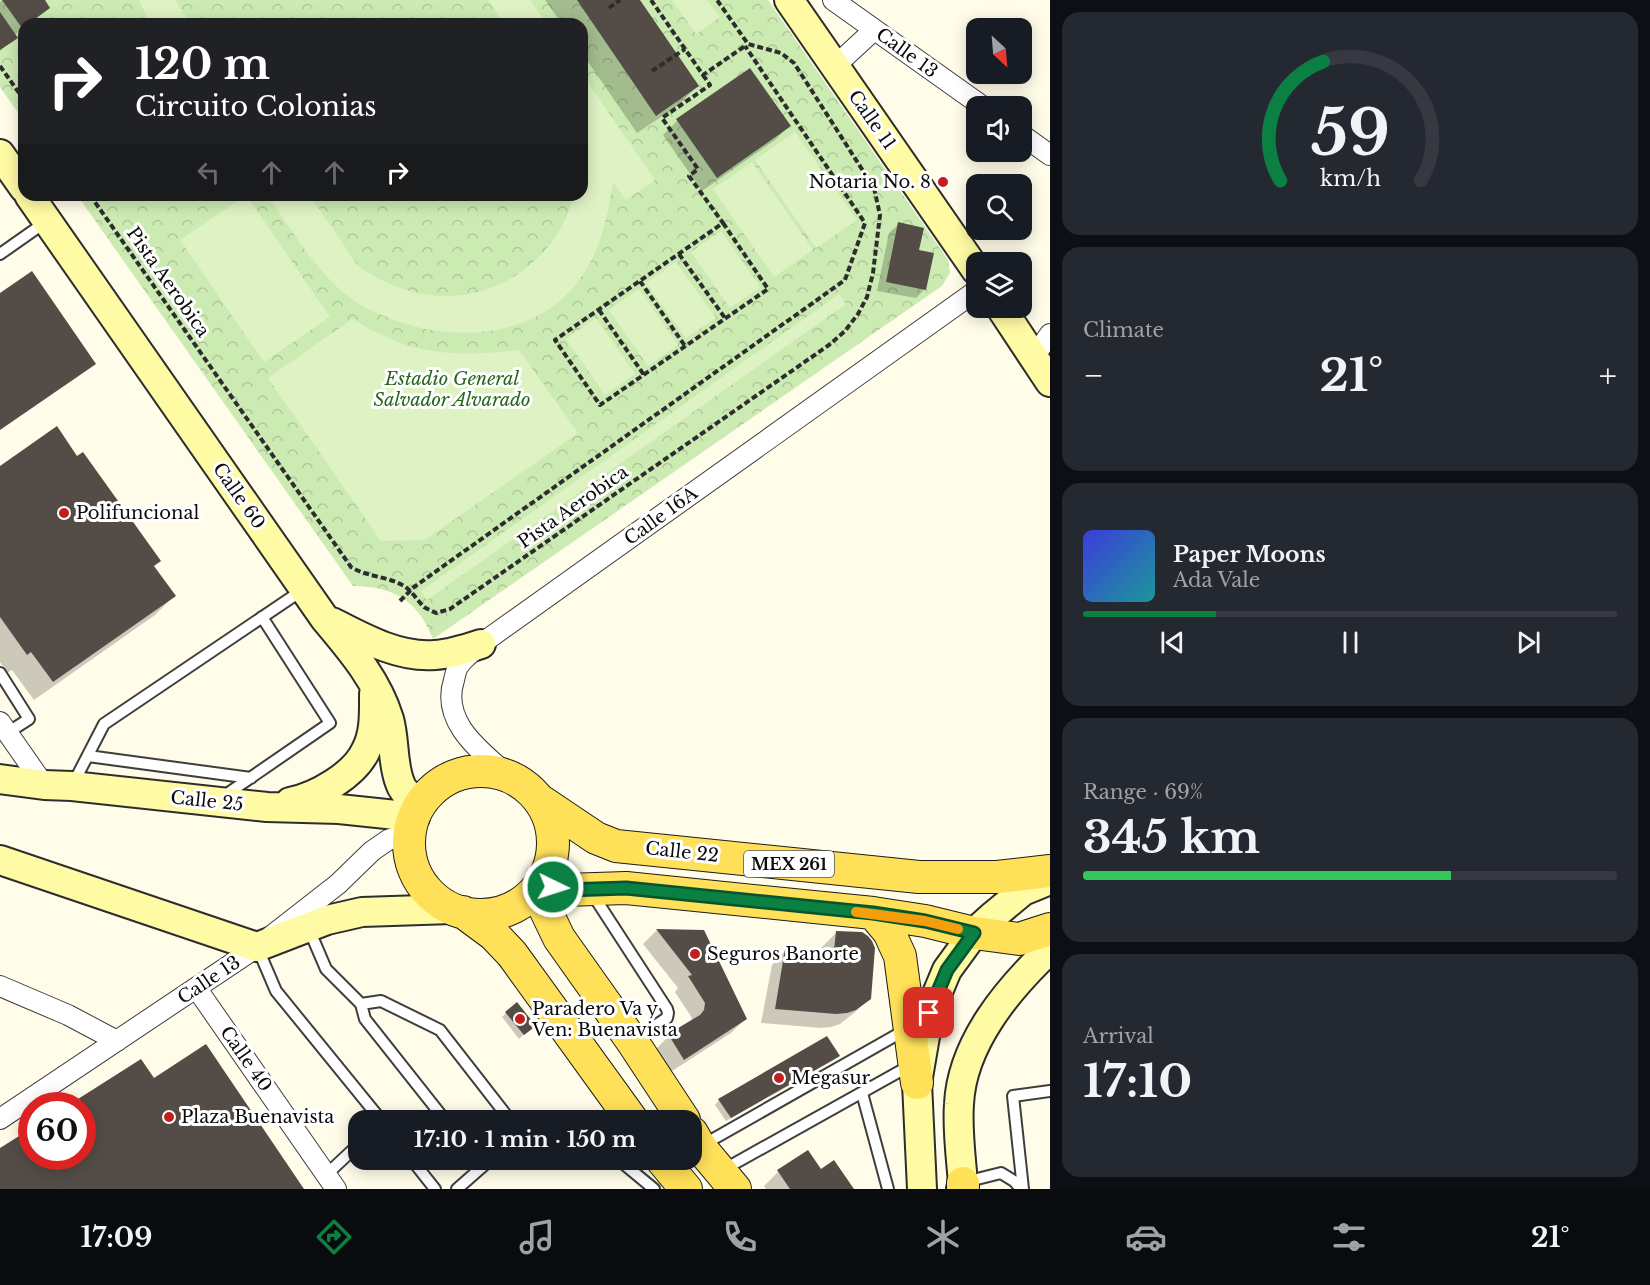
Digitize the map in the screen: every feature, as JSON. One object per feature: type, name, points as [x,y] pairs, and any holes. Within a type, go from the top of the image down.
[{"type":"main road","name":"Calle 11","points":[[789,0],[966,256]]},
{"type":"main road","name":"Calle 60","points":[[33,201],[325,619],[363,665],[388,718],[393,737],[397,776],[402,788],[410,796],[416,816]]},
{"type":"main road","points":[[1007,318],[1050,382]]},
{"type":"main road","points":[[325,619],[385,647],[408,654],[433,656],[457,652],[481,644]]},
{"type":"main road","points":[[267,807],[297,801],[326,788],[349,773],[366,751],[374,723],[374,686]]},
{"type":"main road","points":[[0,860],[257,947],[327,920],[362,912],[458,910],[489,914],[502,912],[526,899],[538,887],[550,867],[554,837],[541,801],[522,783],[510,777],[495,772],[463,773],[435,788],[416,816],[410,855],[418,877],[433,896],[458,910],[494,935],[512,954],[625,1110]]},
{"type":"main road","name":"Calle 25","points":[[0,779],[267,807],[339,809],[416,816]]},
{"type":"main road","name":"Calle 22","points":[[541,801],[596,838],[616,846],[920,877],[997,877],[1050,871]]},
{"type":"main road","points":[[915,1073],[929,1013],[947,970],[974,933],[1023,891],[1050,880]]},
{"type":"main road","points":[[538,887],[560,938],[677,1110]]},
{"type":"main road","name":"MEX 261","points":[[538,887],[566,890],[626,888],[873,913],[925,921],[974,933],[1019,939],[1050,929]]},
{"type":"main road","points":[[873,913],[889,932],[900,956],[915,1073],[922,1189]]},
{"type":"main road","points":[[962,1187],[959,1104],[965,1070],[980,1034],[1031,967],[1050,949]]},
{"type":"main road","points":[[702,1148],[728,1180]]},
{"type":"main road","points":[[670,1170],[686,1189]]},
{"type":"street","name":"Calle 13","points":[[833,0],[968,96]]},
{"type":"street","points":[[835,66],[874,30]]},
{"type":"street","points":[[1032,142],[1050,155]]},
{"type":"street","name":"Calle 16A","points":[[510,777],[472,743],[452,709],[450,691],[458,666],[481,644],[966,298]]},
{"type":"street","points":[[1033,358],[1050,334]]},
{"type":"street","points":[[2,731],[44,785]]},
{"type":"street","name":"Calle 13","points":[[0,1119],[257,947],[338,884],[372,850],[388,840],[416,816]]},
{"type":"street","points":[[0,986],[68,1015],[117,1041]]},
{"type":"street","name":"Calle 40","points":[[197,989],[332,1181]]},
{"type":"lane","points":[[0,254],[47,221]]},
{"type":"lane","points":[[72,786],[104,724],[304,589]]},
{"type":"lane","points":[[217,802],[330,723],[262,617]]},
{"type":"lane","points":[[0,673],[29,719],[2,731]]},
{"type":"lane","points":[[88,756],[251,778]]},
{"type":"lane","points":[[589,889],[667,1009],[667,1018],[632,1041]]},
{"type":"lane","points":[[308,927],[326,969],[361,1004],[365,1019],[437,1110]]},
{"type":"lane","points":[[257,947],[276,991],[373,1110]]},
{"type":"lane","points":[[361,1004],[381,1001],[440,1030],[502,1110]]},
{"type":"lane","points":[[702,1137],[910,1028]]},
{"type":"lane","points":[[728,1180],[862,1093],[915,1073]]},
{"type":"lane","points":[[1022,1189],[1013,1095],[1050,1091]]},
{"type":"lane","points":[[862,1093],[888,1189]]},
{"type":"lane","points":[[332,1181],[348,1159]]},
{"type":"lane","points":[[420,1170],[435,1189]]},
{"type":"lane","points":[[457,1189],[475,1170]]},
{"type":"lane","points":[[631,1170],[654,1189]]},
{"type":"lane","points":[[962,1187],[1001,1173],[1022,1189]]},
{"type":"path","points":[[609,8],[620,0]]},
{"type":"path","points":[[651,0],[710,85],[662,118],[698,169],[689,176],[723,224],[768,288],[600,405],[555,340],[723,224]]},
{"type":"path","points":[[400,601],[410,591],[845,280],[865,223],[717,0]]},
{"type":"path","points":[[703,75],[746,45]]},
{"type":"path","name":"Pista Aerobica","points":[[94,201],[351,567],[360,573],[394,581],[410,591],[425,608],[436,613],[450,609],[829,345],[858,314],[867,297],[880,215],[874,188],[794,63],[781,53],[746,45]]},
{"type":"path","points":[[652,71],[685,49]]},
{"type":"path","points":[[0,66],[18,92]]},
{"type":"path","points":[[679,254],[725,318]]},
{"type":"path","points":[[640,281],[685,346]]},
{"type":"path","points":[[599,310],[644,375]]},
{"type":"green space","name":"Estadio General Salvador Alvarado","points":[[0,0],[768,0],[948,260],[950,273],[942,286],[433,639],[420,614],[402,598],[381,589],[353,586],[81,201],[588,201],[588,18],[18,18],[18,112],[0,87]]},
{"type":"green space","points":[[139,0],[175,0],[186,18],[147,18]]},
{"type":"green space","points":[[488,0],[530,0],[543,18],[500,18]]},
{"type":"green space","points":[[672,0],[707,0],[720,17],[696,34]]},
{"type":"green space","points":[[588,83],[655,180],[626,200],[613,182],[600,240],[584,273],[566,295],[545,312],[521,323],[494,330],[467,333],[413,326],[368,309],[350,298],[326,276],[271,201],[313,201],[356,264],[362,269],[408,291],[445,296],[482,291],[516,275],[546,250],[563,224],[572,201],[588,201]]},
{"type":"green space","points":[[795,132],[857,220],[816,248],[755,160]]},
{"type":"green space","points":[[752,162],[813,250],[774,277],[713,189]]},
{"type":"green space","points":[[237,201],[250,201],[330,317],[264,362],[180,240]]},
{"type":"green space","points":[[721,231],[760,287],[730,308],[691,252]]},
{"type":"green space","points":[[676,262],[716,318],[686,338],[646,283]]},
{"type":"green space","points":[[639,289],[678,345],[648,366],[609,310]]},
{"type":"green space","points":[[839,294],[846,304],[427,600],[421,591]]},
{"type":"green space","points":[[596,318],[635,374],[605,395],[566,339]]},
{"type":"green space","points":[[352,319],[408,346],[439,352],[471,354],[519,350],[578,433],[425,540],[381,541],[268,378]]},
{"type":"building","points":[[2,0],[45,0],[50,8],[36,18],[18,18],[18,22]]},
{"type":"building","points":[[577,0],[640,0],[699,86],[656,116]]},
{"type":"building","points":[[0,12],[18,38],[0,50]]},
{"type":"building","points":[[750,68],[791,126],[717,178],[676,119]]},
{"type":"building","points":[[898,222],[924,228],[919,250],[934,253],[926,290],[886,282]]},
{"type":"building","points":[[32,271],[96,364],[0,430],[0,293]]},
{"type":"building","name":"Polifuncional","points":[[57,426],[77,456],[83,452],[161,561],[154,566],[176,596],[53,682],[31,652],[27,655],[0,617],[0,466]]},
{"type":"building","points":[[656,929],[704,930],[747,1019],[684,1060],[668,1034],[700,1015],[705,1003],[688,976],[692,975]]},
{"type":"building","points":[[836,931],[862,932],[872,941],[875,948],[871,999],[856,1010],[847,1013],[775,1009],[785,949],[834,950]]},
{"type":"building","name":"Paradero Va y Ven: Buenavista","points":[[517,1002],[536,1026],[524,1035],[505,1012]]},
{"type":"building","name":"Megasur","points":[[827,1036],[840,1056],[731,1118],[718,1099]]},
{"type":"building","name":"Plaza Buenavista","points":[[206,1044],[304,1189],[0,1189],[0,1148],[18,1137],[18,1170],[96,1170],[96,1092],[89,1092],[141,1059],[154,1078]]},
{"type":"building","points":[[808,1150],[821,1169],[834,1160],[854,1189],[790,1189],[777,1170]]},
{"type":"slow traffic","points":[[856,912],[925,921],[958,929]]},
{"type":"place","name":"Notaria No. 8","points":[[943,182]]},
{"type":"place","name":"Polifuncional","points":[[64,513]]},
{"type":"place","name":"Seguros Banorte","points":[[695,954]]},
{"type":"place","name":"Paradero Va y Ven: Buenavista","points":[[520,1019]]},
{"type":"place","name":"Megasur","points":[[779,1078]]},
{"type":"place","name":"Plaza Buenavista","points":[[169,1117]]},
{"type":"route","points":[[553,887],[566,890],[626,888],[873,913],[925,921],[974,933],[947,970],[929,1013]]}]
